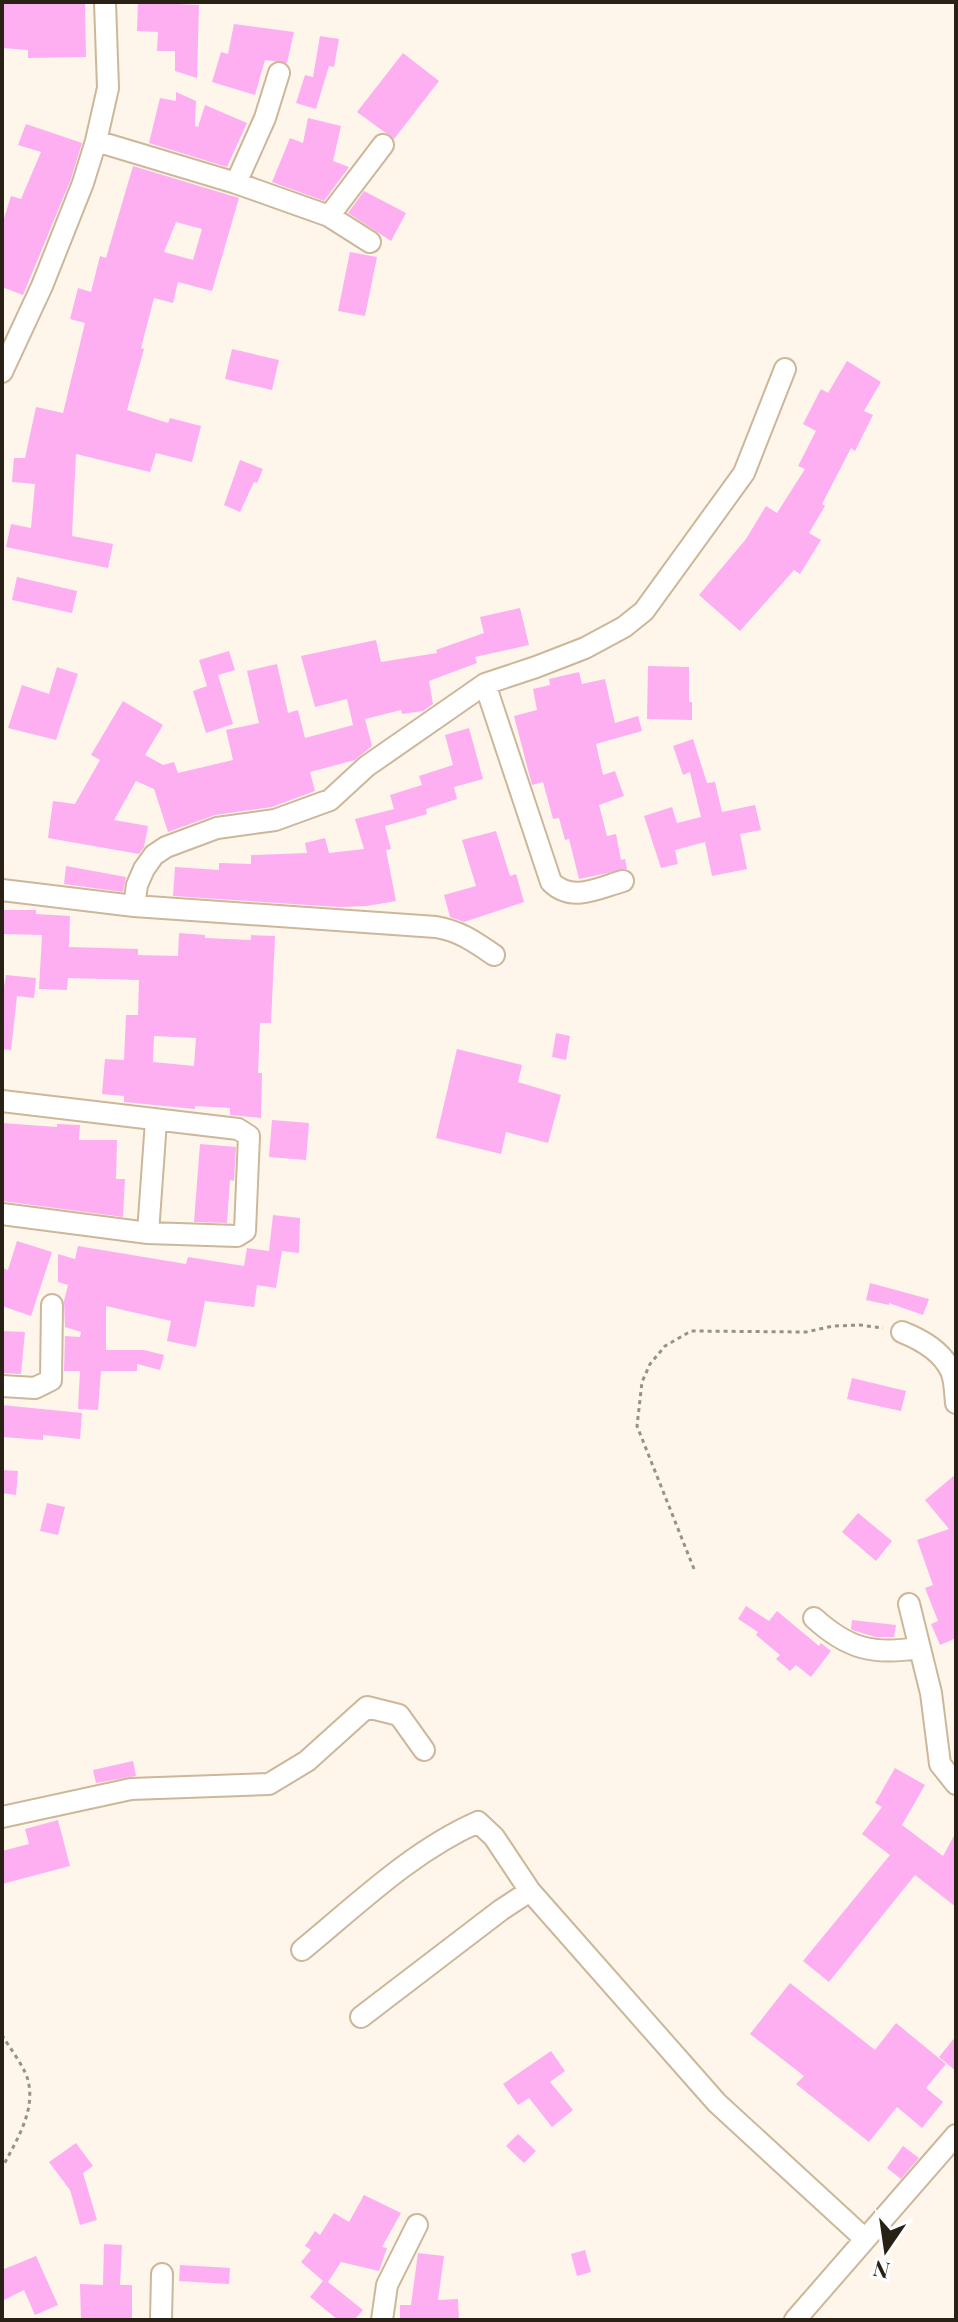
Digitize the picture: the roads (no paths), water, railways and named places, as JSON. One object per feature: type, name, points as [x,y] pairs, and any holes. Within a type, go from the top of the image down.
[{"type":"street","points":[[2,372],[48,271],[96,141],[108,88],[105,2]]},
{"type":"street","points":[[236,183],[265,118],[279,73]]},
{"type":"street","points":[[96,141],[236,183],[329,216],[370,242]]},
{"type":"street","points":[[329,216],[383,145]]},
{"type":"street","points":[[134,906],[137,885],[144,869],[154,855],[166,847],[217,828],[275,820],[330,800],[367,766],[485,684],[585,648],[624,627],[644,611],[744,473],[785,369]]},
{"type":"street","points":[[485,684],[551,882],[563,892],[574,894],[623,881]]},
{"type":"street","points":[[2,890],[134,906],[436,927],[469,937],[494,955]]},
{"type":"street","points":[[2,1101],[238,1129],[247,1133],[249,1191],[245,1231],[228,1237],[148,1233],[2,1214]]},
{"type":"street","points":[[148,1233],[156,1121]]},
{"type":"street","points":[[2,1386],[35,1388],[51,1380],[52,1305]]},
{"type":"street","points":[[902,1332],[933,1348],[952,1372],[956,1403]]},
{"type":"street","points":[[909,1604],[931,1693],[940,1764],[956,1784]]},
{"type":"street","points":[[814,1618],[845,1643],[857,1647],[888,1651],[918,1648]]},
{"type":"street","points":[[2,1817],[131,1789],[269,1784],[307,1761],[367,1707],[399,1715],[424,1750]]},
{"type":"street","points":[[302,1950],[413,1860],[451,1834],[478,1822],[494,1837],[544,1910],[717,2103],[865,2239]]},
{"type":"street","points":[[361,2017],[530,1891]]},
{"type":"street","points":[[795,2320],[956,2135]]},
{"type":"street","points":[[382,2320],[387,2285],[417,2225]]},
{"type":"street","points":[[161,2320],[162,2274]]}]
